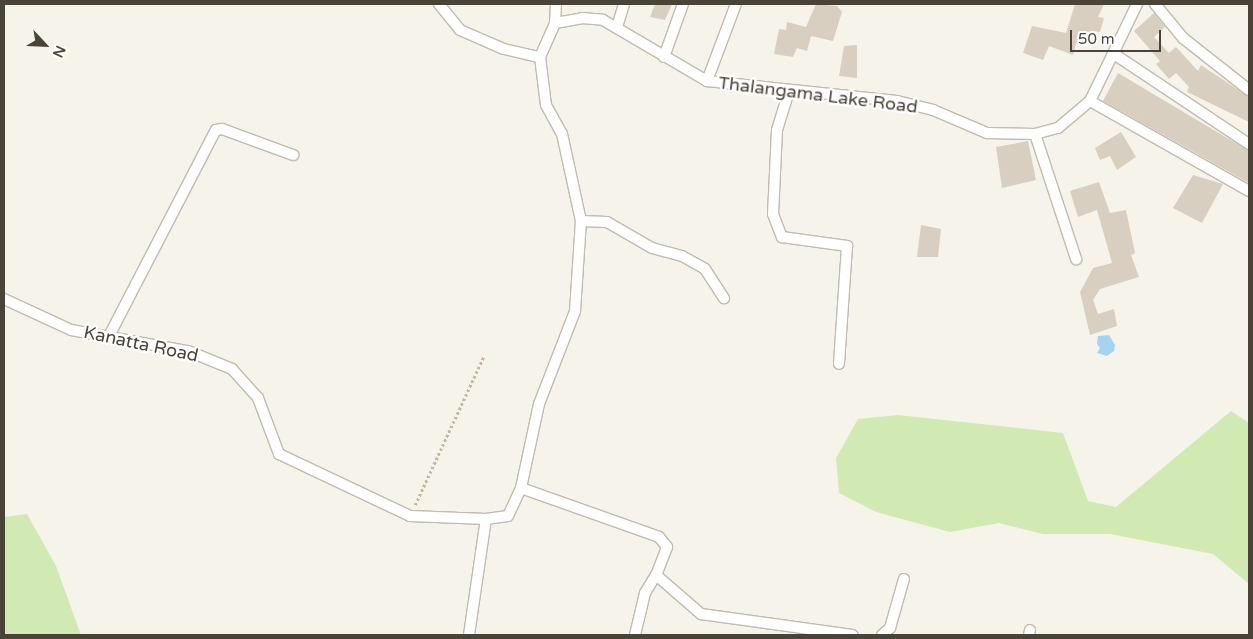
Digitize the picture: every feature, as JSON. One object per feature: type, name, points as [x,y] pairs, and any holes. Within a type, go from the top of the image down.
[{"type":"street","points":[[439,4],[460,30],[504,49],[540,57]]},
{"type":"street","points":[[469,635],[486,520],[508,516],[521,488],[539,404],[575,311],[581,221],[562,134],[546,105],[540,57],[555,23],[556,4]]},
{"type":"street","points":[[617,27],[624,4]]},
{"type":"street","points":[[664,57],[683,4]]},
{"type":"street","points":[[707,81],[736,4]]},
{"type":"street","name":"Thalangama Lake Road","points":[[555,23],[582,18],[603,20],[707,81],[897,101],[933,110],[987,133],[1035,134],[1058,128],[1090,101],[1137,4]]},
{"type":"street","points":[[1155,4],[1183,38],[1249,90]]},
{"type":"street","points":[[1114,54],[1249,144]]},
{"type":"street","points":[[789,91],[777,130],[772,214],[782,236],[847,246],[839,364]]},
{"type":"street","points":[[1090,101],[1249,191]]},
{"type":"street","points":[[109,336],[216,130],[222,129],[293,155]]},
{"type":"street","points":[[1035,134],[1076,259]]},
{"type":"street","points":[[581,221],[607,222],[652,248],[682,256],[705,269],[724,298]]},
{"type":"street","name":"Kanatta Road","points":[[4,299],[71,330],[188,351],[232,369],[258,398],[279,454],[410,516],[486,520]]},
{"type":"street","points":[[521,488],[659,537],[666,547],[656,575],[645,594],[635,635]]},
{"type":"street","points":[[656,575],[701,614],[853,635]]},
{"type":"street","points":[[882,635],[890,628],[904,579]]},
{"type":"path","points":[[410,516],[484,356]]},
{"type":"green space","points":[[1231,411],[1249,423],[1249,584],[1213,554],[1110,534],[1043,534],[999,523],[950,532],[876,512],[839,493],[836,458],[858,419],[898,415],[1063,433],[1088,501],[1116,507]]},
{"type":"green space","points":[[27,514],[56,566],[81,635],[4,635],[4,517]]},
{"type":"water","points":[[1109,335],[1115,345],[1114,351],[1107,356],[1097,353],[1100,348],[1097,344],[1098,336]]},
{"type":"building","points":[[655,4],[672,4],[665,20],[650,17]]},
{"type":"building","points":[[816,4],[837,6],[842,12],[833,41],[811,36],[807,51],[797,48],[793,57],[774,54],[779,29],[786,30],[787,22],[806,27]]},
{"type":"building","points":[[1075,4],[1104,4],[1098,17],[1104,18],[1100,32],[1092,31],[1089,42],[1077,40],[1073,55],[1049,46],[1043,60],[1023,53],[1032,26],[1066,33]]},
{"type":"building","points":[[1154,13],[1165,27],[1154,37],[1169,53],[1176,47],[1198,71],[1201,65],[1249,97],[1249,122],[1187,92],[1189,87],[1176,73],[1169,79],[1156,64],[1160,61],[1134,31]]},
{"type":"building","points":[[857,45],[857,78],[839,76],[844,46]]},
{"type":"building","points":[[1118,73],[1249,151],[1249,183],[1103,101]]},
{"type":"building","points":[[1121,132],[1136,157],[1117,170],[1110,156],[1100,160],[1095,148]]},
{"type":"building","points":[[1028,141],[1036,180],[1002,188],[996,147]]},
{"type":"building","points":[[1193,175],[1223,184],[1202,223],[1173,208]]},
{"type":"building","points":[[1099,182],[1110,213],[1126,210],[1135,253],[1131,255],[1139,277],[1100,289],[1093,300],[1098,314],[1114,309],[1117,326],[1090,335],[1080,292],[1093,268],[1112,263],[1097,210],[1078,217],[1070,191]]},
{"type":"building","points":[[921,225],[941,229],[938,257],[917,257]]}]
